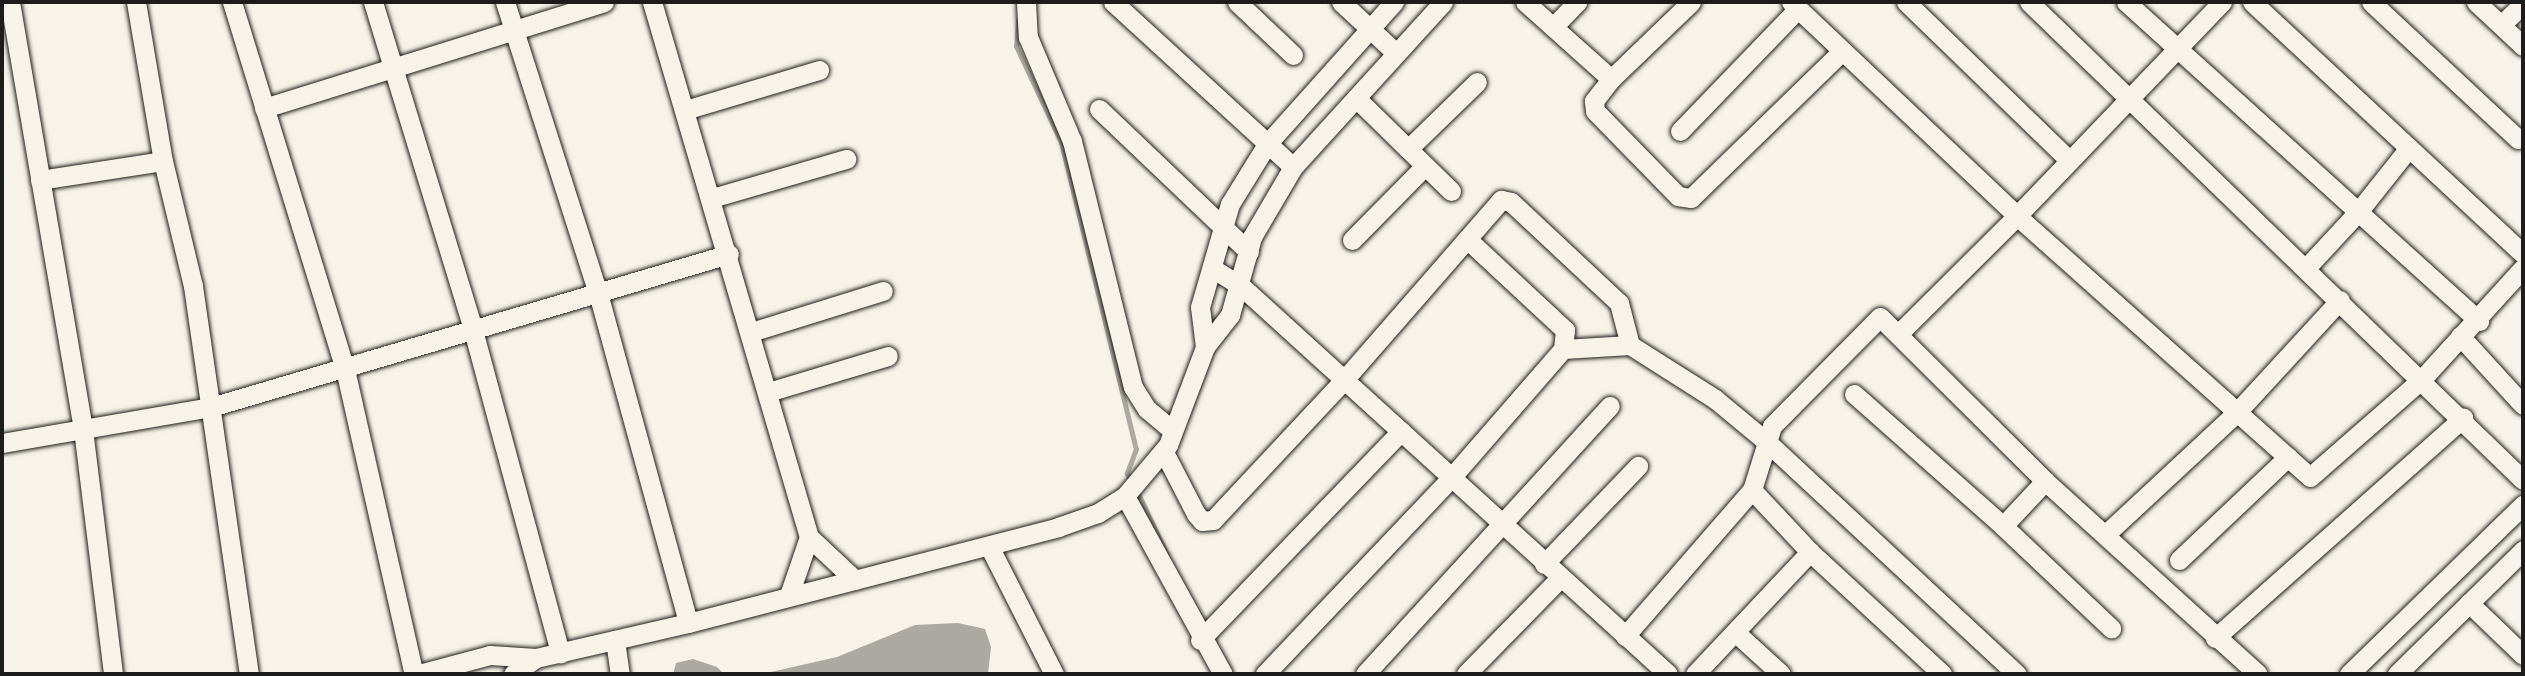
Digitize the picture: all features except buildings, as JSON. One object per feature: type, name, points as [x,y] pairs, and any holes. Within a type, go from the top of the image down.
[{"type":"street","points":[[10,2],[83,429],[113,674]]},
{"type":"street","points":[[136,2],[163,161],[193,286],[249,674]]},
{"type":"street","points":[[232,2],[345,369],[416,674],[490,655],[536,658],[688,623],[989,546],[1098,513],[1128,493],[1162,454],[1205,347],[1230,315],[1241,286],[1252,237],[1293,167],[1443,2]]},
{"type":"street","points":[[373,2],[473,330],[560,653]]},
{"type":"street","points":[[505,2],[597,293],[688,623]]},
{"type":"street","points":[[264,108],[394,70],[604,2]]},
{"type":"street","points":[[652,2],[729,254],[809,537],[855,580]]},
{"type":"street","points":[[1026,2],[1032,51],[1072,141],[1133,387],[1147,409],[1173,431]]},
{"type":"street","points":[[1113,2],[1293,167]]},
{"type":"street","points":[[1237,2],[1293,55]]},
{"type":"street","points":[[1341,2],[1396,53]]},
{"type":"street","points":[[1205,347],[1200,307],[1230,204],[1267,144],[1394,2]]},
{"type":"street","points":[[1525,2],[1611,79]]},
{"type":"street","points":[[1553,27],[1577,2]]},
{"type":"street","points":[[1691,2],[1611,79],[1594,101],[1595,111],[1678,196],[1691,198],[1842,51]]},
{"type":"street","points":[[1906,2],[2069,160]]},
{"type":"street","points":[[2029,2],[2463,418],[2523,480]]},
{"type":"street","points":[[2126,2],[2479,321]]},
{"type":"street","points":[[1899,333],[2017,216],[2222,2]]},
{"type":"street","points":[[2252,2],[2523,254]]},
{"type":"street","points":[[2371,2],[2518,139]]},
{"type":"street","points":[[2476,2],[2523,46]]},
{"type":"street","points":[[2501,25],[2523,4]]},
{"type":"street","points":[[1680,131],[1794,5],[2017,216],[2310,477],[2315,476],[2421,379],[2460,336],[2479,321],[2523,268]]},
{"type":"street","points":[[685,110],[819,70]]},
{"type":"street","points":[[1408,149],[1477,82]]},
{"type":"street","points":[[1356,98],[1451,191]]},
{"type":"street","points":[[1099,109],[1249,252]]},
{"type":"street","points":[[2306,268],[2358,212],[2408,149]]},
{"type":"street","points":[[712,198],[846,159]]},
{"type":"street","points":[[40,180],[163,161]]},
{"type":"street","points":[[1352,240],[1425,166]]},
{"type":"street","points":[[1162,454],[1196,514],[1202,521],[1213,520],[1344,380],[1501,200],[1511,202],[1619,303],[1630,345]]},
{"type":"street","points":[[1265,674],[1450,479],[1563,349],[1567,337],[1560,323],[1468,239]]},
{"type":"street","points":[[2,443],[211,407],[729,254]]},
{"type":"street","points":[[1212,268],[1241,286],[1450,479],[1668,674]]},
{"type":"street","points":[[751,332],[883,291]]},
{"type":"street","points":[[2107,533],[2237,412],[2340,300]]},
{"type":"street","points":[[1625,636],[1752,490],[1772,426],[1876,319],[1885,318],[2045,481],[2107,533],[2216,638],[2258,674]]},
{"type":"street","points":[[2460,336],[2523,405]]},
{"type":"street","points":[[1563,349],[1630,345],[1715,399],[1767,442],[2017,674]]},
{"type":"street","points":[[768,392],[888,356]]},
{"type":"street","points":[[1854,394],[2003,526],[2111,628]]},
{"type":"street","points":[[1365,674],[1504,527],[1610,406]]},
{"type":"street","points":[[2216,638],[2463,418]]},
{"type":"street","points":[[1200,640],[1401,432]]},
{"type":"street","points":[[2179,560],[2288,457]]},
{"type":"street","points":[[1544,564],[1638,466]]},
{"type":"street","points":[[2003,526],[2045,481]]},
{"type":"street","points":[[1752,490],[1810,552],[1942,674]]},
{"type":"street","points":[[1128,493],[1200,640],[1223,674]]},
{"type":"street","points":[[2349,674],[2523,505]]},
{"type":"street","points":[[789,595],[809,537]]},
{"type":"street","points":[[989,546],[1055,674]]},
{"type":"street","points":[[2406,671],[2523,550]]},
{"type":"street","points":[[1695,674],[1810,552]]},
{"type":"street","points":[[1466,674],[1560,578]]},
{"type":"street","points":[[2469,604],[2523,655]]},
{"type":"street","points":[[1735,632],[1781,674]]},
{"type":"street","points":[[615,640],[620,674]]},
{"type":"street","points":[[513,674],[536,658]]},
{"type":"shaded area","points":[[958,623],[985,629],[991,647],[988,674],[762,674],[837,657],[915,625]]},
{"type":"shaded area","points":[[693,659],[717,667],[724,674],[673,674],[676,663]]},
{"type":"waterway","points":[[1018,20],[1016,46],[1061,142],[1136,449],[1127,473],[1132,483]]},
{"type":"waterway","points":[[1137,491],[1167,555]]}]
